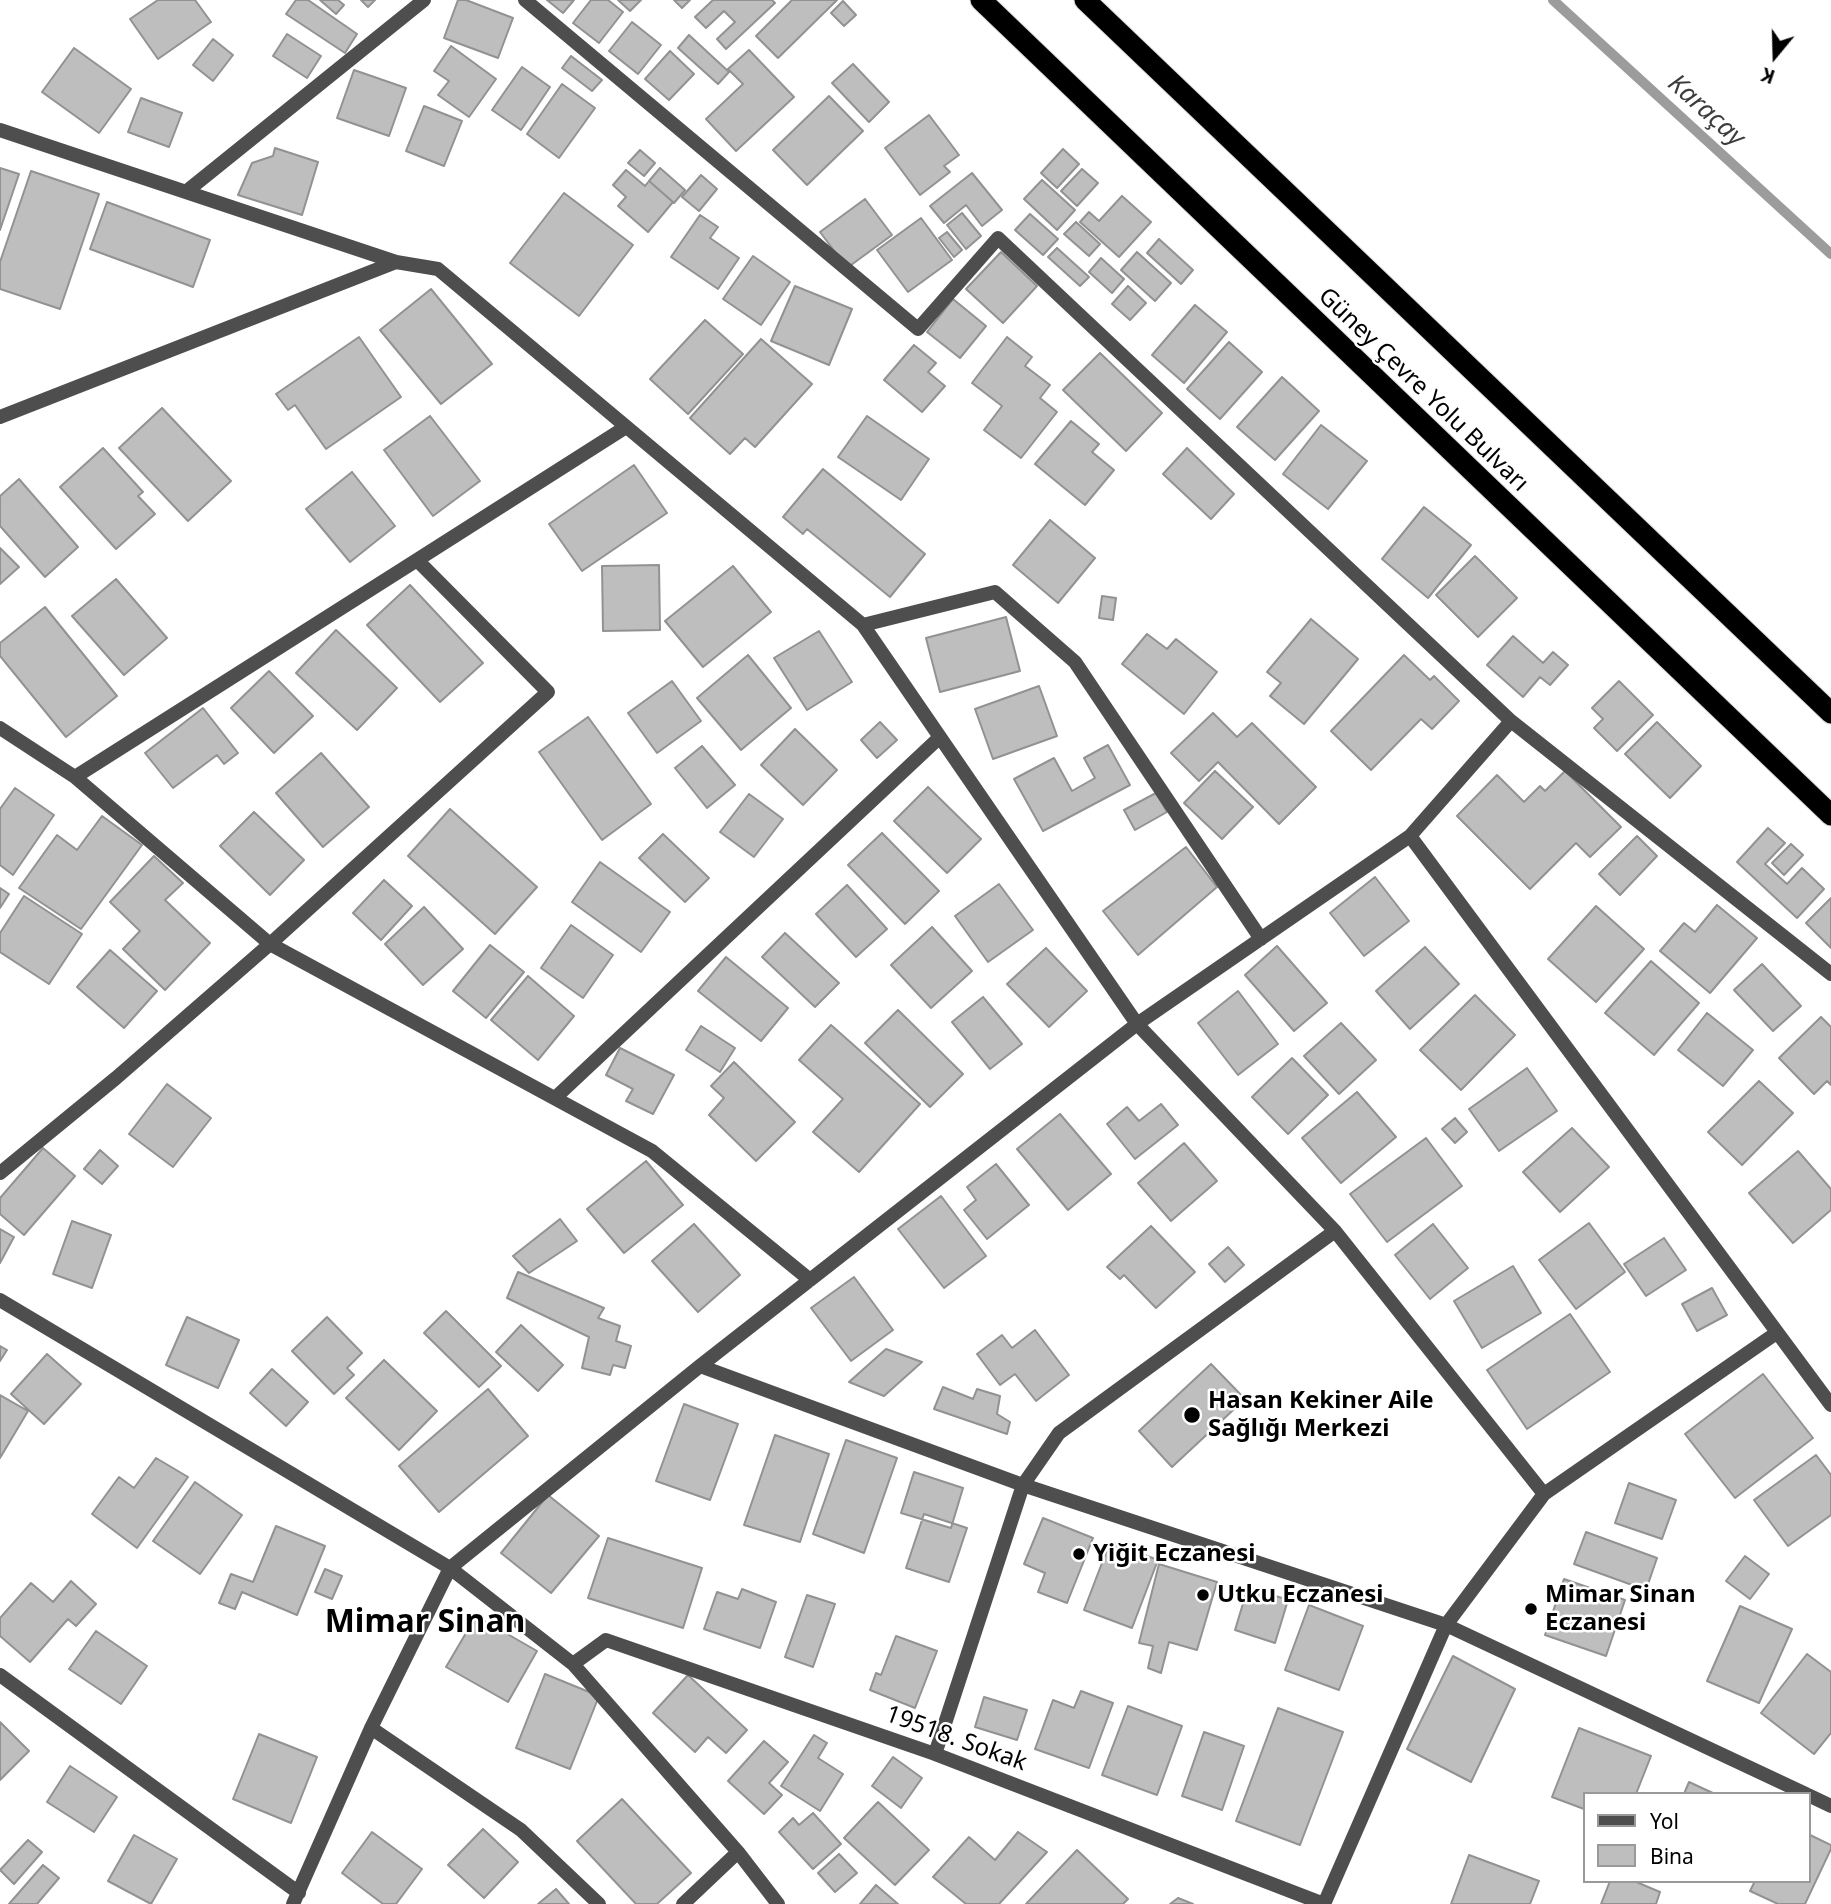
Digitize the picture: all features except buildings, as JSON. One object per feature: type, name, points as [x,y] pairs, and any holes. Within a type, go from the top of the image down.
[{"type":"highway","name":"Güney Çevre Yolu Bulvarı","points":[[981,0],[1831,816]]},
{"type":"highway","name":"Güney Çevre Yolu Bulvarı","points":[[1085,0],[1831,713]]},
{"type":"street","points":[[187,191],[424,0]]},
{"type":"street","points":[[524,0],[918,329],[998,238],[1511,721],[1831,974]]},
{"type":"street","points":[[0,130],[396,262],[438,270],[863,625],[1137,1024],[1335,1231],[1544,1493]]},
{"type":"street","points":[[0,417],[396,262]]},
{"type":"street","points":[[75,777],[626,426]]},
{"type":"street","points":[[0,1172],[116,1078],[270,944],[548,692],[417,560]]},
{"type":"street","points":[[863,625],[995,592],[1075,662],[1261,939]]},
{"type":"street","points":[[0,1675],[296,1898],[371,1728],[450,1568],[700,1366],[1137,1024],[1410,836],[1511,721]]},
{"type":"street","points":[[0,728],[75,777],[270,944],[652,1151],[810,1280]]},
{"type":"street","points":[[555,1098],[940,737]]},
{"type":"street","points":[[1410,836],[1775,1334],[1831,1405]]},
{"type":"street","points":[[935,1754],[1023,1485],[1059,1433],[1335,1231]]},
{"type":"street","points":[[0,1300],[450,1568],[573,1664],[738,1852],[778,1904]]},
{"type":"street","points":[[1324,1904],[1446,1625],[1544,1493],[1775,1334]]},
{"type":"street","points":[[700,1366],[1023,1485],[1446,1625],[1803,1792]]},
{"type":"street","name":"19518. Sokak","points":[[573,1664],[606,1640],[935,1754],[1324,1904]]},
{"type":"street","points":[[371,1728],[522,1830],[599,1904]]},
{"type":"street","points":[[1810,1796],[1831,1806]]},
{"type":"street","points":[[683,1904],[738,1852]]},
{"type":"waterway","name":"Karaçay","points":[[1553,0],[1831,254]]},
{"type":"place","name":"Hasan Kekiner Aile Sağlığı Merkezi","points":[[1192,1415]]},
{"type":"place","name":"Yiğit Eczanesi","points":[[1079,1554]]},
{"type":"place","name":"Utku Eczanesi","points":[[1203,1595]]},
{"type":"place","name":"Mimar Sinan Eczanesi","points":[[1531,1609]]},
{"type":"district","name":"Mimar Sinan","points":[[425,1623]]}]
